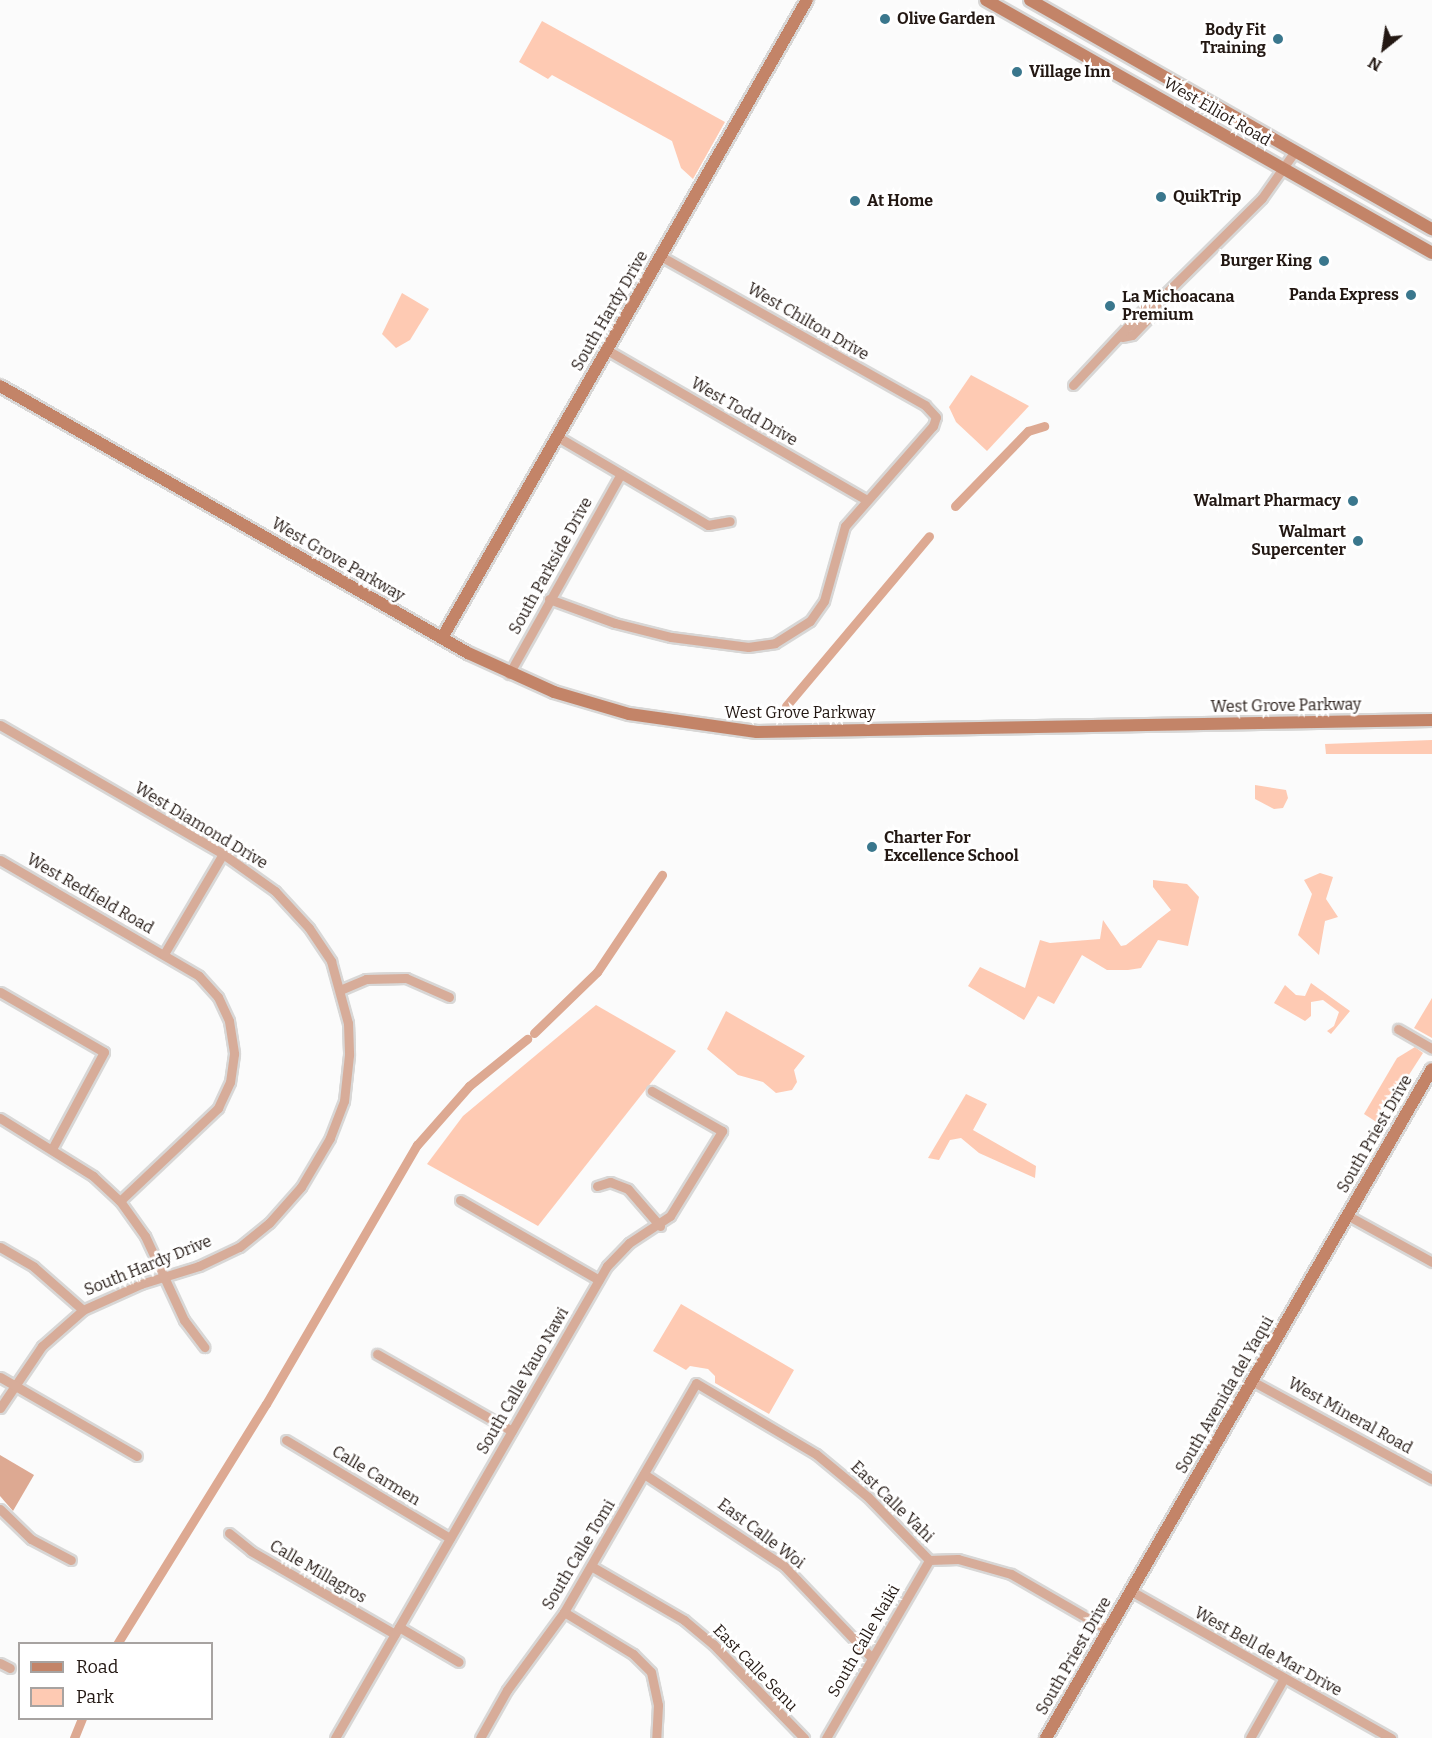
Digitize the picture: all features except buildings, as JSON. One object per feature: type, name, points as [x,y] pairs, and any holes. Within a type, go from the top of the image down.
[{"type":"street","name":"South Hardy Drive","points":[[442,638],[807,0]]},
{"type":"street","name":"West Elliot Road","points":[[986,0],[1432,254]]},
{"type":"street","name":"West Elliot Road","points":[[1030,0],[1432,229]]},
{"type":"street","points":[[1073,385],[1122,337],[1145,308],[1158,301],[1262,198],[1284,170],[1295,151]]},
{"type":"street","name":"West Chilton Drive","points":[[661,256],[925,405],[936,417],[933,426],[865,500]]},
{"type":"street","name":"West Todd Drive","points":[[607,350],[865,500]]},
{"type":"street","name":"West Grove Parkway","points":[[0,386],[509,674],[629,714],[757,732],[1432,720]]},
{"type":"street","points":[[558,437],[708,525],[730,521]]},
{"type":"street","name":"South Parkside Drive","points":[[509,674],[621,474]]},
{"type":"street","points":[[549,599],[615,623],[671,637],[748,647],[775,643],[792,635],[810,621],[824,602],[844,526],[865,500]]},
{"type":"street","name":"West Diamond Drive","points":[[0,725],[223,854],[255,875],[292,907],[331,961],[340,990]]},
{"type":"street","points":[[164,954],[223,854]]},
{"type":"street","name":"West Redfield Road","points":[[0,860],[199,975],[218,997],[229,1021],[234,1054],[231,1082],[218,1108],[120,1201]]},
{"type":"street","points":[[340,990],[366,979],[406,978],[449,997]]},
{"type":"street","name":"South Hardy Drive","points":[[0,1408],[42,1346],[83,1310],[238,1247],[269,1223],[301,1187],[330,1138],[344,1101],[348,1023],[340,990]]},
{"type":"street","points":[[0,992],[104,1052],[52,1149]]},
{"type":"street","points":[[1398,1029],[1432,1049]]},
{"type":"street","name":"South Priest Drive","points":[[1347,1215],[1432,1069]]},
{"type":"street","name":"South Calle Vauo Nawi","points":[[335,1738],[599,1280],[629,1243],[660,1226],[680,1205],[722,1131],[652,1091]]},
{"type":"street","points":[[0,1118],[93,1176],[120,1201],[146,1236],[184,1320],[204,1347]]},
{"type":"street","points":[[597,1186],[610,1182],[628,1189],[660,1226]]},
{"type":"street","points":[[460,1200],[599,1280]]},
{"type":"street","points":[[1347,1215],[1432,1262]]},
{"type":"street","name":"South Avenida del Yaqui","points":[[1131,1591],[1347,1215]]},
{"type":"street","points":[[0,1247],[48,1277],[83,1310]]},
{"type":"street","points":[[376,1354],[512,1431]]},
{"type":"street","points":[[0,1377],[137,1456]]},
{"type":"street","name":"West Mineral Road","points":[[1252,1381],[1432,1479]]},
{"type":"street","name":"South Calle Tomi","points":[[480,1738],[507,1690],[564,1612],[696,1383]]},
{"type":"street","name":"East Calle Vahi","points":[[696,1383],[788,1434],[824,1460],[868,1497],[929,1560],[958,1559],[1011,1574],[1108,1630]]},
{"type":"street","name":"Calle Carmen","points":[[286,1440],[450,1538]]},
{"type":"street","name":"East Calle Woi","points":[[644,1474],[784,1566],[872,1658]]},
{"type":"street","points":[[0,1509],[31,1539],[71,1560]]},
{"type":"street","name":"Calle Millagros","points":[[229,1533],[251,1551],[397,1631],[459,1662]]},
{"type":"street","name":"South Calle Naiki","points":[[826,1738],[929,1560]]},
{"type":"street","name":"East Calle Senu","points":[[591,1566],[698,1632],[804,1738]]},
{"type":"street","name":"South Priest Drive","points":[[1046,1738],[1131,1591]]},
{"type":"street","name":"West Bell de Mar Drive","points":[[1131,1591],[1391,1738]]},
{"type":"street","points":[[564,1612],[633,1654],[651,1672],[658,1705],[656,1738]]},
{"type":"street","points":[[0,1663],[10,1668]]},
{"type":"street","points":[[1250,1738],[1284,1678]]},
{"type":"green space","points":[[542,21],[725,122],[693,179],[681,168],[672,141],[552,75],[548,79],[519,62]]},
{"type":"green space","points":[[402,293],[429,309],[410,340],[396,348],[382,334]]},
{"type":"green space","points":[[971,375],[1029,406],[987,451],[956,422],[949,407]]},
{"type":"green space","points":[[1432,740],[1432,754],[1326,754],[1325,744]]},
{"type":"green space","points":[[1255,785],[1286,790],[1288,798],[1283,808],[1274,809],[1255,799]]},
{"type":"green space","points":[[1320,873],[1333,877],[1326,899],[1338,917],[1325,921],[1319,955],[1298,935],[1312,894],[1304,880]]},
{"type":"green space","points":[[1153,880],[1187,884],[1199,897],[1188,946],[1158,940],[1141,968],[1128,970],[1107,970],[1082,955],[1054,1004],[1038,996],[1024,1020],[968,986],[980,967],[1025,988],[1040,940],[1050,943],[1100,939],[1103,920],[1121,946],[1126,945],[1171,910],[1153,887]]},
{"type":"green space","points":[[1311,983],[1350,1011],[1331,1034],[1327,1031],[1334,1026],[1339,1012],[1323,1000],[1311,1002],[1311,1016],[1305,1021],[1274,1003],[1285,985],[1296,995],[1305,996]]},
{"type":"green space","points":[[1432,998],[1432,1038],[1414,1028]]},
{"type":"green space","points":[[596,1005],[676,1051],[538,1226],[427,1164],[463,1116]]},
{"type":"green space","points":[[726,1011],[805,1056],[794,1070],[797,1082],[792,1090],[776,1093],[763,1082],[738,1075],[707,1049]]},
{"type":"green space","points":[[1415,1047],[1423,1053],[1378,1123],[1364,1114],[1397,1058]]},
{"type":"green space","points":[[966,1094],[987,1104],[973,1130],[1036,1166],[1035,1178],[979,1153],[961,1138],[950,1140],[939,1160],[928,1158]]},
{"type":"green space","points":[[681,1304],[794,1370],[769,1414],[715,1383],[715,1376],[708,1369],[690,1366],[686,1370],[653,1351]]},
{"type":"shaded area","points":[[0,1455],[34,1475],[13,1511],[0,1496]]},
{"type":"waterway","points":[[955,506],[1028,431],[1044,426]]},
{"type":"waterway","points":[[786,706],[929,536]]},
{"type":"waterway","points":[[534,1033],[597,972],[662,875]]},
{"type":"waterway","points":[[118,1642],[266,1404],[417,1145],[469,1086],[527,1039]]},
{"type":"waterway","points":[[74,1738],[81,1720]]},
{"type":"place","name":"Olive Garden","points":[[885,19]]},
{"type":"place","name":"Body Fit Training","points":[[1278,39]]},
{"type":"place","name":"Village Inn","points":[[1017,72]]},
{"type":"place","name":"QuikTrip","points":[[1161,197]]},
{"type":"place","name":"At Home","points":[[855,201]]},
{"type":"place","name":"Burger King","points":[[1324,261]]},
{"type":"place","name":"Panda Express","points":[[1411,295]]},
{"type":"place","name":"La Michoacana Premium","points":[[1110,306]]},
{"type":"place","name":"Walmart Pharmacy","points":[[1353,501]]},
{"type":"place","name":"Walmart Supercenter","points":[[1358,541]]},
{"type":"place","name":"Charter For Excellence School","points":[[872,847]]}]
